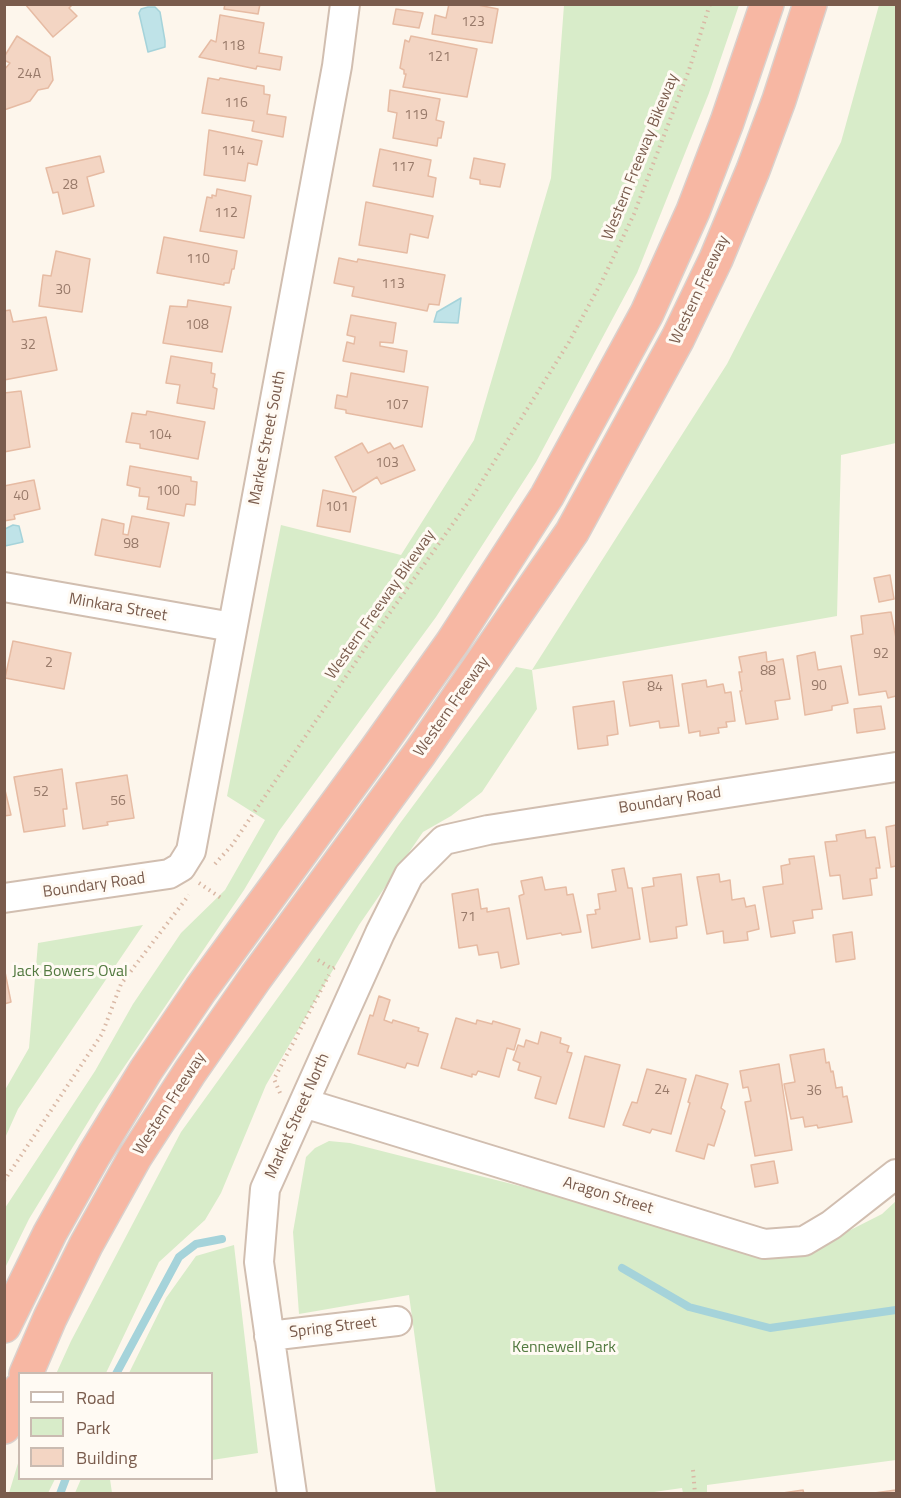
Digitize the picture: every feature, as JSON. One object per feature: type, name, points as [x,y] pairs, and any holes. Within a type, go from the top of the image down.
[{"type":"highway","points":[[4,1326],[50,1233],[146,1070],[201,989],[376,750],[496,577],[547,496],[647,313],[701,189],[727,122],[767,4]]},
{"type":"highway","name":"Western Freeway","points":[[27,1372],[50,1318],[86,1245],[135,1157],[190,1072],[501,638],[577,522],[663,367],[716,259],[779,100],[810,4]]},
{"type":"highway","points":[[4,1427],[18,1394]]},
{"type":"street","name":"Market Street South","points":[[194,880],[191,850],[339,57],[345,4]]},
{"type":"street","name":"Minkara Street","points":[[4,588],[232,627]]},
{"type":"street","name":"Boundary Road","points":[[444,840],[488,830],[897,767]]},
{"type":"street","name":"Market Street North","points":[[292,1494],[259,1262],[266,1190],[380,933],[409,875],[444,840]]},
{"type":"street","name":"Boundary Road","points":[[4,898],[169,874],[194,880]]},
{"type":"street","name":"Aragon Street","points":[[302,1107],[764,1244],[804,1241],[831,1225],[897,1174]]},
{"type":"street","name":"Spring Street","points":[[269,1336],[397,1321]]},
{"type":"path","name":"Western Freeway Bikeway","points":[[212,868],[232,845],[372,638],[474,494],[569,342],[602,281],[634,214],[689,70],[710,4]]},
{"type":"path","points":[[4,1180],[102,1034],[121,984],[194,880],[221,898]]},
{"type":"path","points":[[302,1107],[285,1103],[274,1079],[332,969]]},
{"type":"path","points":[[693,1470],[695,1494]]},
{"type":"green space","points":[[564,5],[739,5],[709,93],[637,273],[536,462],[436,617],[279,831],[244,890],[99,1104],[29,1219],[5,1268],[5,1208],[95,1071],[133,1004],[181,933],[225,890],[265,820],[227,796],[281,525],[401,555],[474,440],[551,178]]},
{"type":"green space","points":[[879,5],[896,5],[896,443],[841,455],[837,616],[532,670],[727,364],[841,142]]},
{"type":"green space","points":[[516,667],[532,670],[537,709],[482,792],[451,816],[423,832],[359,925],[266,1085],[221,1193],[205,1220],[159,1262],[106,1372],[57,1372],[181,1132],[398,826]]},
{"type":"green space","name":"Jack Bowers Oval","points":[[143,925],[18,1109],[5,1138],[5,1090],[29,1048],[38,943]]},
{"type":"green space","name":"Kennewell Park","points":[[329,1141],[350,1143],[792,1255],[811,1250],[882,1214],[896,1201],[896,1460],[707,1485],[707,1493],[683,1493],[682,1488],[640,1494],[436,1493],[409,1295],[299,1314],[293,1232],[306,1157],[315,1148]]},
{"type":"green space","points":[[234,1245],[258,1453],[213,1460],[213,1372],[129,1372],[166,1298],[196,1256]]},
{"type":"green space","points":[[18,1463],[18,1480],[54,1480],[48,1493],[9,1493]]},
{"type":"green space","points":[[81,1480],[110,1480],[112,1493],[75,1493]]},
{"type":"water","points":[[155,7],[160,12],[165,47],[148,52],[139,13],[141,9]]},
{"type":"water","points":[[461,298],[458,323],[434,322],[437,312]]},
{"type":"water","points":[[13,525],[19,526],[23,542],[5,546],[5,529]]},
{"type":"building","points":[[25,4],[73,4],[69,8],[77,16],[53,37]]},
{"type":"building","points":[[225,4],[260,4],[258,14],[224,9]]},
{"type":"building","points":[[449,4],[473,4],[498,9],[492,43],[432,34],[435,15],[446,18]]},
{"type":"building","points":[[396,9],[423,13],[419,28],[393,24]]},
{"type":"building","points":[[220,15],[264,23],[259,53],[282,57],[280,70],[257,66],[256,69],[199,57],[211,40],[216,42]]},
{"type":"building","points":[[17,36],[50,57],[53,80],[48,88],[38,90],[30,101],[4,110],[4,70],[10,63],[4,60],[4,57]]},
{"type":"building","points":[[411,36],[477,49],[467,97],[403,87],[406,74],[400,68],[405,40],[409,42]]},
{"type":"building","points":[[208,78],[264,86],[264,94],[270,95],[267,114],[286,117],[283,137],[252,131],[254,121],[202,113]]},
{"type":"building","points":[[390,90],[440,99],[436,120],[444,122],[437,146],[393,138],[397,113],[388,111]]},
{"type":"building","points":[[209,130],[262,141],[257,165],[248,163],[245,181],[204,175]]},
{"type":"building","points":[[380,149],[431,160],[428,176],[436,178],[433,197],[373,186]]},
{"type":"building","points":[[100,156],[104,172],[87,177],[94,206],[63,214],[58,192],[53,193],[46,168]]},
{"type":"building","points":[[474,158],[505,164],[500,187],[480,184],[480,180],[470,178]]},
{"type":"building","points":[[217,189],[251,196],[244,238],[200,231],[207,197],[216,196]]},
{"type":"building","points":[[366,202],[433,216],[428,238],[410,234],[407,253],[359,245]]},
{"type":"building","points":[[164,237],[237,251],[229,283],[224,283],[224,285],[157,273]]},
{"type":"building","points":[[56,251],[90,259],[82,312],[39,306],[43,275],[51,276]]},
{"type":"building","points":[[339,258],[357,262],[358,259],[445,275],[439,305],[429,304],[427,311],[352,296],[354,287],[334,283]]},
{"type":"building","points":[[188,300],[231,307],[222,352],[163,343],[170,306],[187,307]]},
{"type":"building","points":[[10,310],[13,322],[46,317],[57,370],[4,380],[4,311]]},
{"type":"building","points":[[351,315],[396,323],[393,343],[380,342],[380,346],[407,351],[404,372],[343,361],[347,342],[354,344],[355,337],[347,335]]},
{"type":"building","points":[[171,356],[212,363],[211,373],[215,374],[213,387],[217,389],[214,409],[177,403],[180,385],[166,383]]},
{"type":"building","points":[[351,373],[428,387],[422,427],[346,413],[346,410],[335,408],[337,395],[347,397]]},
{"type":"building","points":[[21,391],[30,447],[4,452],[4,393]]},
{"type":"building","points":[[147,411],[205,422],[198,459],[140,448],[140,444],[126,442],[132,413],[146,415]]},
{"type":"building","points":[[362,443],[368,453],[390,443],[394,449],[403,445],[415,470],[381,484],[377,477],[353,492],[335,457]]},
{"type":"building","points":[[130,466],[191,477],[191,481],[197,482],[195,505],[186,504],[184,516],[147,509],[149,497],[139,496],[140,488],[127,485]]},
{"type":"building","points":[[34,480],[40,509],[14,515],[15,519],[4,521],[4,486]]},
{"type":"building","points":[[323,490],[356,497],[350,532],[317,526]]},
{"type":"building","points":[[132,516],[169,523],[160,567],[95,555],[102,519],[124,524],[123,534],[128,535]]},
{"type":"building","points":[[890,575],[894,599],[879,602],[874,578]]},
{"type":"building","points":[[891,612],[896,638],[896,696],[888,698],[886,691],[859,695],[851,636],[863,634],[861,616]]},
{"type":"building","points":[[13,641],[71,653],[64,689],[5,678]]},
{"type":"building","points":[[766,652],[767,662],[783,659],[790,699],[775,701],[778,719],[746,724],[740,691],[742,691],[739,672],[742,672],[739,657]]},
{"type":"building","points":[[815,652],[818,670],[841,666],[848,703],[832,706],[832,710],[805,715],[797,656]]},
{"type":"building","points":[[672,675],[679,726],[660,728],[659,721],[630,726],[623,682]]},
{"type":"building","points":[[706,680],[707,687],[723,684],[725,693],[731,692],[735,721],[726,722],[727,727],[718,728],[719,733],[700,736],[700,731],[689,733],[682,684]]},
{"type":"building","points":[[614,701],[618,734],[607,736],[608,745],[578,749],[573,707]]},
{"type":"building","points":[[881,706],[885,729],[857,733],[854,709]]},
{"type":"building","points":[[62,769],[67,809],[63,809],[65,826],[24,832],[14,777]]},
{"type":"building","points":[[127,775],[134,818],[83,829],[76,783]]},
{"type":"building","points":[[4,786],[11,815],[4,816]]},
{"type":"building","points":[[896,825],[896,866],[891,867],[886,827]]},
{"type":"building","points":[[865,830],[866,838],[875,837],[880,868],[876,868],[877,878],[870,879],[872,895],[843,899],[840,875],[830,876],[825,842],[837,841],[836,835]]},
{"type":"building","points":[[814,856],[822,909],[812,910],[813,918],[793,921],[795,933],[771,937],[763,887],[783,884],[781,866],[790,864],[789,859]]},
{"type":"building","points":[[624,868],[628,888],[632,888],[640,939],[592,948],[587,915],[596,914],[595,910],[600,909],[598,894],[616,891],[612,870]]},
{"type":"building","points":[[681,874],[687,925],[676,927],[677,938],[650,942],[642,888],[654,886],[653,878]]},
{"type":"building","points":[[719,874],[720,882],[730,880],[732,900],[744,898],[746,907],[755,905],[759,929],[747,932],[748,940],[724,943],[723,931],[707,934],[697,877]]},
{"type":"building","points":[[542,877],[545,890],[566,887],[567,895],[573,894],[581,932],[527,939],[519,896],[524,894],[521,881]]},
{"type":"building","points":[[478,889],[481,909],[487,908],[487,912],[509,908],[519,964],[501,968],[498,952],[479,955],[477,945],[459,948],[452,894]]},
{"type":"building","points":[[852,932],[855,959],[836,962],[833,935]]},
{"type":"building","points":[[4,967],[11,1002],[4,1004]]},
{"type":"building","points":[[379,996],[390,1000],[384,1020],[392,1023],[393,1020],[419,1028],[418,1031],[428,1034],[418,1066],[407,1063],[405,1068],[358,1054],[370,1015],[373,1016]]},
{"type":"building","points":[[456,1018],[476,1024],[477,1020],[492,1024],[493,1021],[520,1029],[514,1050],[507,1048],[499,1077],[478,1071],[476,1075],[472,1074],[472,1077],[441,1068]]},
{"type":"building","points":[[541,1032],[561,1038],[560,1043],[569,1046],[567,1052],[572,1053],[556,1104],[535,1098],[541,1077],[518,1070],[520,1063],[513,1060],[518,1045],[524,1047],[526,1040],[538,1044]]},
{"type":"building","points":[[824,1049],[826,1063],[829,1062],[831,1072],[833,1071],[836,1088],[842,1087],[843,1097],[847,1096],[852,1122],[818,1128],[817,1125],[805,1127],[803,1117],[791,1119],[784,1084],[795,1082],[790,1055]]},
{"type":"building","points":[[585,1056],[620,1065],[604,1127],[569,1118]]},
{"type":"building","points":[[779,1064],[792,1150],[755,1156],[745,1102],[751,1101],[748,1087],[743,1088],[740,1071]]},
{"type":"building","points":[[647,1069],[686,1079],[671,1134],[652,1129],[650,1133],[623,1125],[632,1102],[637,1103]]},
{"type":"building","points":[[696,1075],[728,1084],[721,1108],[725,1111],[714,1146],[708,1144],[704,1159],[676,1151]]},
{"type":"building","points":[[774,1161],[778,1183],[755,1187],[751,1165]]},
{"type":"building","points":[[803,1490],[804,1494],[776,1494]]},
{"type":"building","points":[[896,1490],[896,1494],[867,1494]]},
{"type":"waterway","points":[[117,1372],[179,1257],[196,1244],[222,1239]]},
{"type":"waterway","points":[[622,1268],[689,1307],[770,1328],[896,1310]]},
{"type":"waterway","points":[[60,1494],[65,1480]]}]
